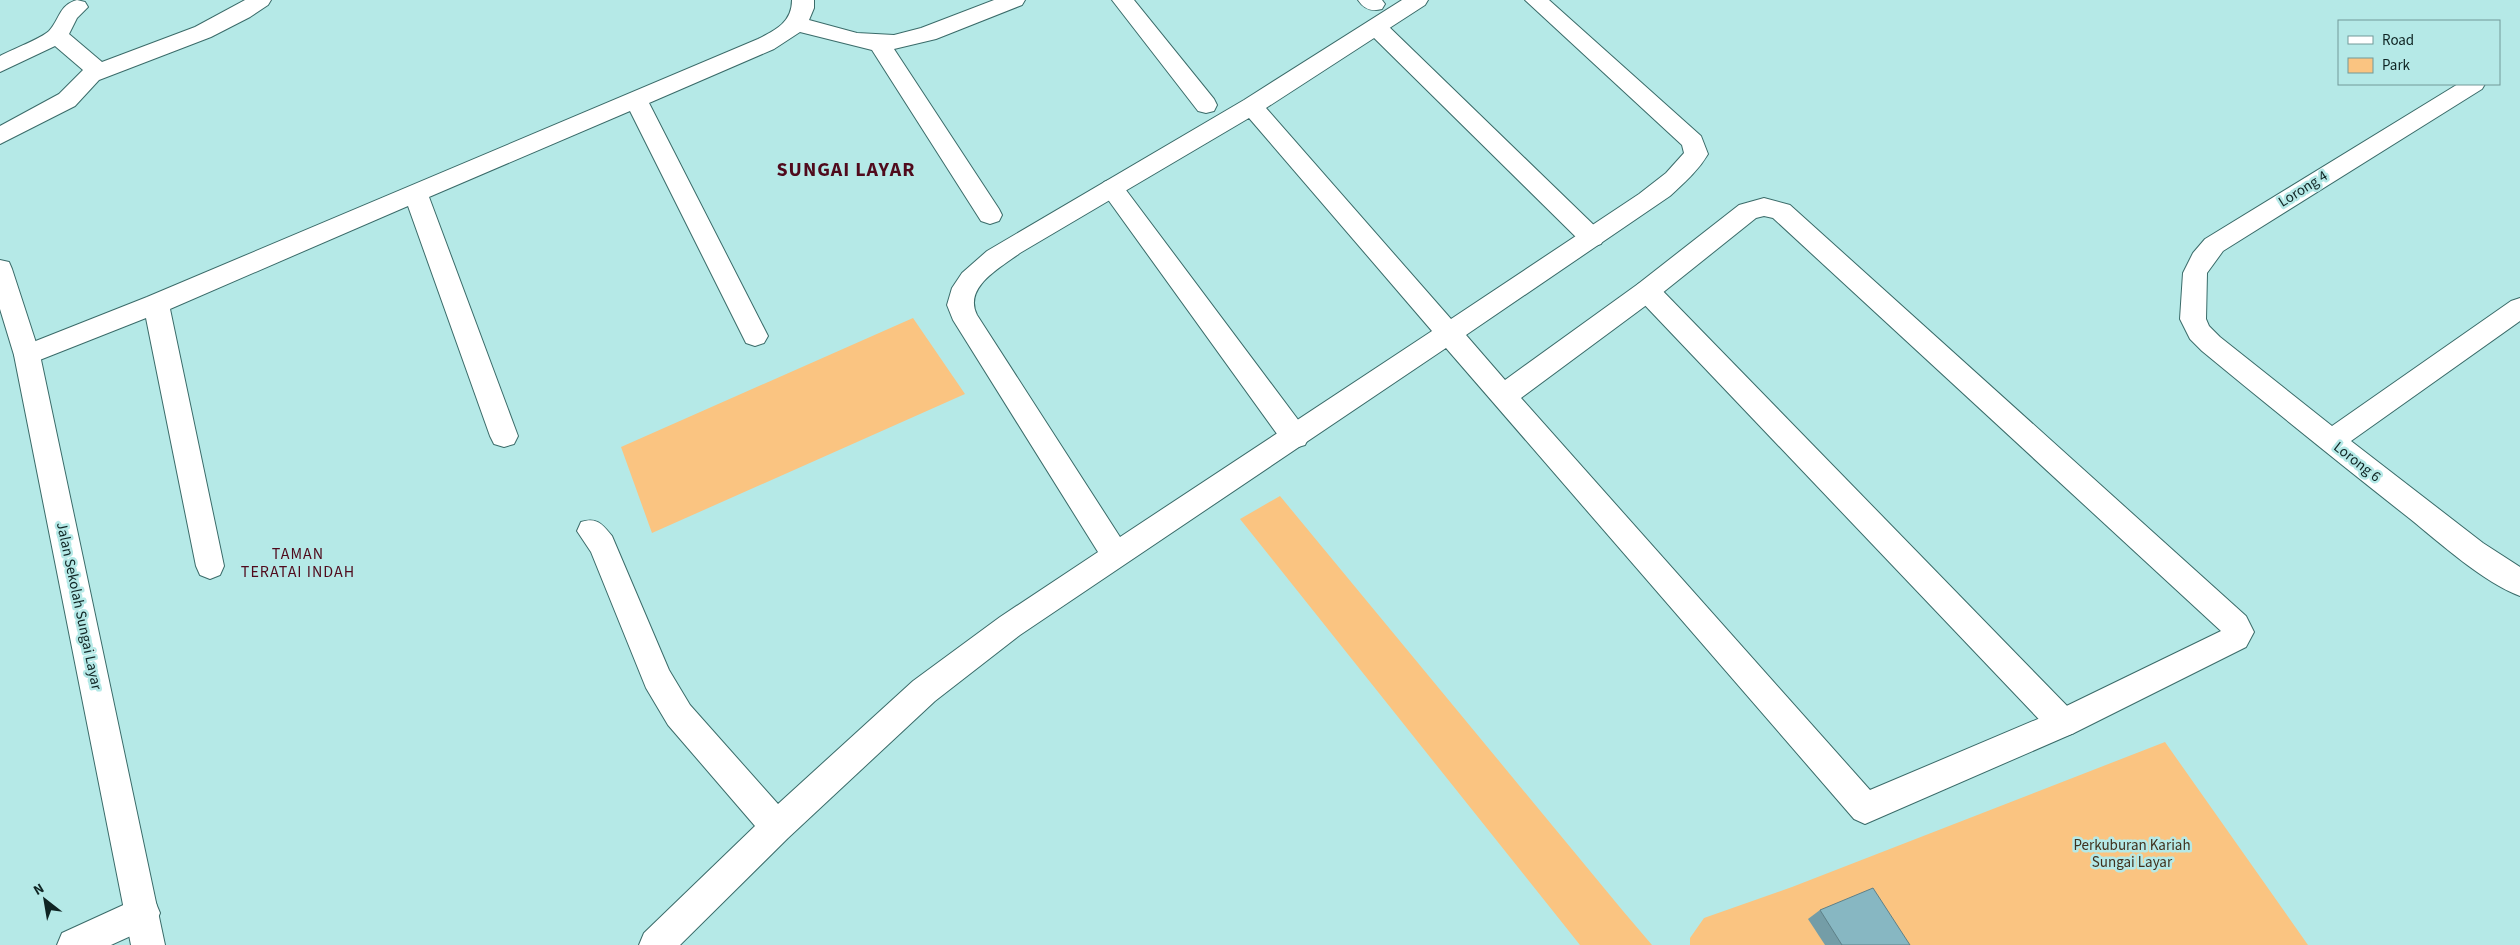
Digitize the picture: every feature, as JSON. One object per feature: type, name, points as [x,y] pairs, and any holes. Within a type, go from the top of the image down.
[{"type":"street","points":[[0,136],[67,100],[92,75],[99,71],[196,34],[238,14],[260,0]]},
{"type":"street","points":[[27,354],[156,304],[766,44],[785,35],[796,24],[803,13],[803,0]]},
{"type":"street","points":[[796,24],[879,43],[904,40],[1014,0]]},
{"type":"street","points":[[1123,0],[1206,105]]},
{"type":"street","points":[[1116,555],[966,320],[959,304],[964,288],[978,271],[1011,247],[1252,106],[1373,10],[1417,0]]},
{"type":"street","points":[[656,945],[777,827],[924,690],[1010,626],[1592,238],[1672,180],[1696,154],[1693,142],[1536,0]]},
{"type":"street","points":[[0,64],[57,36],[69,14],[77,7]]},
{"type":"street","points":[[1373,10],[1592,238]]},
{"type":"street","points":[[57,36],[99,71]]},
{"type":"street","points":[[879,43],[990,215]]},
{"type":"street","name":"Lorong 4","points":[[2200,332],[2193,320],[2195,273],[2202,260],[2214,245],[2472,85]]},
{"type":"street","points":[[636,100],[755,336]]},
{"type":"street","points":[[1252,106],[1503,396],[1865,808],[2063,723],[2236,638],[2239,632],[2236,625],[1780,211],[1764,207],[1748,211],[1647,290],[1503,396]]},
{"type":"street","points":[[1112,188],[1295,437]]},
{"type":"street","points":[[416,194],[504,436]]},
{"type":"street","name":"Jalan Sekolah Sungai Layar","points":[[0,269],[27,354],[143,913],[148,945]]},
{"type":"street","points":[[1647,290],[2063,723]]},
{"type":"street","points":[[156,304],[210,566]]},
{"type":"street","points":[[2331,441],[2520,308]]},
{"type":"street","name":"Lorong 6","points":[[2200,332],[2211,344],[2331,441],[2473,552],[2520,583]]},
{"type":"street","points":[[591,531],[602,545],[657,678],[679,715],[777,827]]},
{"type":"street","points":[[74,945],[143,913]]},
{"type":"green space","points":[[913,318],[965,394],[652,533],[621,447]]},
{"type":"green space","points":[[1280,496],[1652,945],[1580,945],[1240,519]]},
{"type":"green space","name":"Perkuburan Kariah Sungai Layar","points":[[2165,742],[2308,945],[1690,945],[1690,938],[1704,918],[1792,887]]},
{"type":"building","points":[[1873,888],[1910,945],[1842,945],[1820,910]]},
{"type":"district","name":"SUNGAI LAYAR","points":[[846,170]]},
{"type":"district","name":"TAMAN TERATAI INDAH","points":[[298,563]]}]
